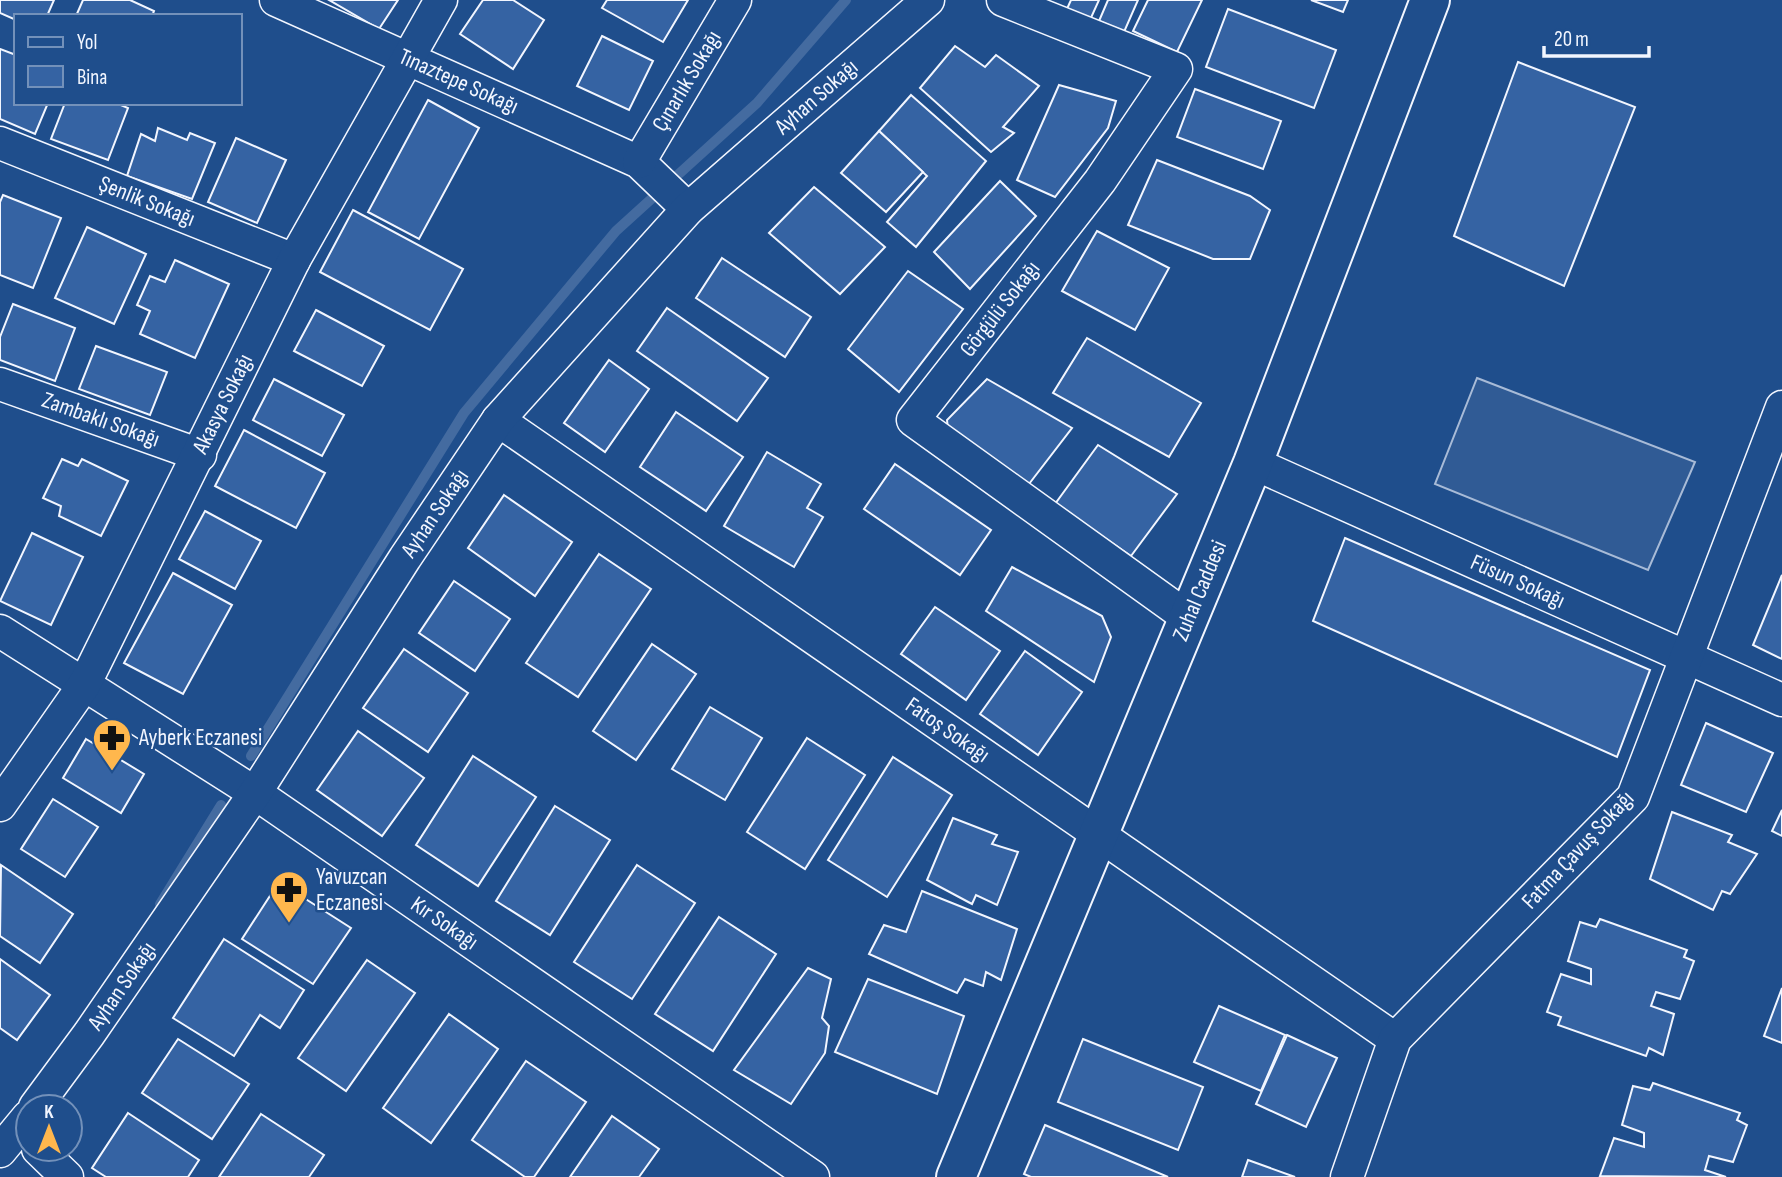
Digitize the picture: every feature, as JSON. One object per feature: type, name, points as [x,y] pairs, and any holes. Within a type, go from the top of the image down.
[{"type":"street","name":"Tınaztepe Sokağı","points":[[276,0],[407,56],[639,162],[688,209]]},
{"type":"street","name":"Akasya Sokağı","points":[[0,805],[84,685],[294,260],[441,0]]},
{"type":"street","name":"Çınarlık Sokağı","points":[[639,162],[735,0]]},
{"type":"street","name":"Ayhan Sokağı","points":[[50,1093],[255,793],[498,420],[688,209],[928,0]]},
{"type":"street","name":"Görgülü Sokağı","points":[[1003,0],[1176,69],[1100,181],[913,420],[1190,619]]},
{"type":"street","name":"Zuhal Caddesi","points":[[956,1177],[1253,463],[1430,0]]},
{"type":"street","name":"Şenlik Sokağı","points":[[0,143],[294,260]]},
{"type":"street","name":"Zambaklı Sokağı","points":[[0,384],[200,454]]},
{"type":"street","name":"Fatma Çavuş Sokağı","points":[[1347,1177],[1395,1039],[1633,797],[1782,407]]},
{"type":"street","name":"Fatoş Sokağı","points":[[498,420],[1099,832],[1395,1039]]},
{"type":"street","name":"Füsun Sokağı","points":[[1253,463],[1782,701]]},
{"type":"street","name":"Kır Sokağı","points":[[0,631],[255,793],[813,1177]]},
{"type":"street","points":[[54,1163],[67,1177]]},
{"type":"shaded area","points":[[1477,378],[1695,462],[1648,570],[1435,484]]},
{"type":"building","points":[[0,0],[54,0],[48,14],[14,14],[14,19],[0,13]]},
{"type":"building","points":[[83,0],[130,0],[154,11],[153,14],[77,14]]},
{"type":"building","points":[[329,0],[398,0],[379,29]]},
{"type":"building","points":[[483,0],[513,0],[544,20],[513,69],[460,34]]},
{"type":"building","points":[[607,0],[688,0],[663,42],[602,8]]},
{"type":"building","points":[[1071,0],[1099,0],[1090,20],[1066,11]]},
{"type":"building","points":[[1108,0],[1138,0],[1124,32],[1099,21]]},
{"type":"building","points":[[1148,0],[1202,0],[1177,52],[1133,31]]},
{"type":"building","points":[[1311,0],[1348,0],[1343,12]]},
{"type":"building","points":[[1228,9],[1336,50],[1314,108],[1206,67]]},
{"type":"building","points":[[602,36],[653,61],[629,110],[577,86]]},
{"type":"building","points":[[955,46],[985,67],[996,55],[1039,86],[1003,127],[1014,133],[991,152],[920,88]]},
{"type":"building","points":[[0,49],[14,54],[14,105],[47,105],[35,134],[0,119]]},
{"type":"building","points":[[1518,62],[1635,107],[1564,286],[1454,236]]},
{"type":"building","points":[[1059,85],[1116,101],[1108,128],[1055,197],[1017,180]]},
{"type":"building","points":[[1195,89],[1281,121],[1263,169],[1177,137]]},
{"type":"building","points":[[911,95],[986,161],[916,247],[887,222],[927,176],[879,131]]},
{"type":"building","points":[[428,100],[479,128],[419,239],[368,212]]},
{"type":"building","points":[[64,105],[121,105],[128,108],[108,160],[51,139]]},
{"type":"building","points":[[158,128],[187,140],[190,133],[215,143],[192,199],[127,176],[141,134],[155,141]]},
{"type":"building","points":[[879,131],[923,172],[886,212],[841,173]]},
{"type":"building","points":[[236,138],[286,160],[257,223],[208,202]]},
{"type":"building","points":[[1157,160],[1250,196],[1270,210],[1250,259],[1213,259],[1128,225]]},
{"type":"building","points":[[1000,181],[1036,216],[970,289],[934,252]]},
{"type":"building","points":[[814,187],[885,247],[840,294],[769,233]]},
{"type":"building","points":[[3,195],[61,218],[33,288],[0,275],[0,202]]},
{"type":"building","points":[[353,210],[463,269],[430,330],[320,272]]},
{"type":"building","points":[[87,227],[146,254],[114,324],[55,298]]},
{"type":"building","points":[[1097,231],[1169,268],[1135,330],[1062,291]]},
{"type":"building","points":[[722,258],[811,317],[785,357],[696,298]]},
{"type":"building","points":[[175,260],[229,284],[195,358],[140,334],[150,311],[137,305],[150,276],[165,282]]},
{"type":"building","points":[[908,271],[963,309],[899,392],[848,349]]},
{"type":"building","points":[[13,304],[75,328],[55,381],[0,360],[0,337]]},
{"type":"building","points":[[667,308],[768,378],[737,421],[637,351]]},
{"type":"building","points":[[316,310],[384,346],[362,386],[294,351]]},
{"type":"building","points":[[1087,338],[1201,403],[1169,457],[1053,393]]},
{"type":"building","points":[[96,346],[167,372],[150,415],[79,389]]},
{"type":"building","points":[[609,360],[649,389],[605,452],[564,423]]},
{"type":"building","points":[[274,379],[344,415],[322,456],[253,420]]},
{"type":"building","points":[[987,379],[1072,428],[1029,484],[948,429],[947,420]]},
{"type":"building","points":[[676,412],[743,457],[706,511],[640,467]]},
{"type":"building","points":[[244,430],[325,473],[296,528],[215,486]]},
{"type":"building","points":[[1098,445],[1177,494],[1131,556],[1055,504]]},
{"type":"building","points":[[767,452],[821,484],[807,508],[823,517],[794,567],[724,526]]},
{"type":"building","points":[[62,459],[78,466],[82,459],[128,481],[101,536],[59,516],[61,506],[43,498]]},
{"type":"building","points":[[895,464],[991,530],[960,575],[864,509]]},
{"type":"building","points":[[504,495],[572,542],[535,596],[468,548]]},
{"type":"building","points":[[205,511],[261,541],[235,589],[179,559]]},
{"type":"building","points":[[32,533],[83,557],[51,625],[0,601]]},
{"type":"building","points":[[1345,538],[1650,670],[1617,757],[1313,621]]},
{"type":"building","points":[[599,554],[651,589],[578,697],[526,663]]},
{"type":"building","points":[[1012,567],[1102,616],[1111,637],[1094,682],[986,611]]},
{"type":"building","points":[[173,573],[232,605],[183,694],[124,663]]},
{"type":"building","points":[[1782,575],[1782,659],[1753,645]]},
{"type":"building","points":[[454,581],[510,619],[475,671],[419,633]]},
{"type":"building","points":[[935,607],[1000,651],[966,700],[901,654]]},
{"type":"building","points":[[652,644],[696,674],[636,760],[593,731]]},
{"type":"building","points":[[404,649],[468,693],[428,752],[363,708]]},
{"type":"building","points":[[1025,651],[1082,692],[1038,755],[980,714]]},
{"type":"building","points":[[710,707],[762,738],[725,800],[672,769]]},
{"type":"building","points":[[1706,723],[1773,753],[1746,812],[1681,785]]},
{"type":"building","points":[[358,731],[424,778],[382,836],[317,790]]},
{"type":"building","points":[[807,738],[865,775],[805,869],[747,832]]},
{"type":"building","points":[[86,739],[144,774],[121,813],[63,778]]},
{"type":"building","points":[[473,756],[536,797],[478,886],[416,845]]},
{"type":"building","points":[[893,757],[952,795],[887,897],[828,860]]},
{"type":"building","points":[[53,799],[98,827],[65,877],[21,849]]},
{"type":"building","points":[[555,806],[610,840],[550,935],[496,901]]},
{"type":"building","points":[[1782,810],[1782,836],[1772,831]]},
{"type":"building","points":[[1672,812],[1732,835],[1728,842],[1757,854],[1730,894],[1722,891],[1713,910],[1650,879]]},
{"type":"building","points":[[953,818],[997,835],[992,844],[1018,852],[997,905],[976,895],[972,904],[927,880]]},
{"type":"building","points":[[1,865],[73,914],[40,963],[0,936]]},
{"type":"building","points":[[637,865],[695,903],[632,999],[574,962]]},
{"type":"building","points":[[279,882],[351,928],[313,984],[242,939]]},
{"type":"building","points":[[922,891],[1017,929],[1001,980],[986,972],[983,986],[965,979],[957,993],[869,954],[884,925],[906,932]]},
{"type":"building","points":[[719,917],[776,954],[713,1051],[655,1014]]},
{"type":"building","points":[[1600,919],[1687,950],[1684,957],[1694,961],[1680,999],[1656,992],[1651,1006],[1674,1014],[1663,1055],[1649,1048],[1646,1056],[1558,1025],[1561,1017],[1547,1012],[1561,974],[1591,984],[1591,969],[1568,961],[1580,922],[1596,927]]},
{"type":"building","points":[[224,939],[304,990],[280,1028],[260,1015],[234,1056],[173,1018]]},
{"type":"building","points":[[0,959],[50,995],[17,1040],[0,1028]]},
{"type":"building","points":[[367,960],[415,993],[346,1091],[298,1058]]},
{"type":"building","points":[[808,968],[831,979],[822,1018],[829,1026],[825,1053],[791,1104],[734,1070]]},
{"type":"building","points":[[868,979],[964,1016],[937,1094],[835,1052]]},
{"type":"building","points":[[1782,988],[1782,1043],[1764,1036]]},
{"type":"building","points":[[1219,1006],[1285,1035],[1261,1091],[1194,1062]]},
{"type":"building","points":[[449,1014],[498,1049],[431,1143],[383,1108]]},
{"type":"building","points":[[1287,1035],[1337,1058],[1306,1127],[1256,1104]]},
{"type":"building","points":[[178,1039],[249,1084],[212,1139],[142,1093]]},
{"type":"building","points":[[1083,1039],[1203,1087],[1178,1150],[1058,1102]]},
{"type":"building","points":[[526,1061],[586,1102],[534,1177],[525,1177],[472,1140]]},
{"type":"building","points":[[1653,1083],[1740,1113],[1737,1120],[1747,1125],[1733,1162],[1709,1156],[1705,1170],[1726,1177],[1600,1176],[1614,1138],[1644,1147],[1644,1133],[1622,1125],[1633,1086],[1650,1090]]},
{"type":"building","points":[[128,1113],[199,1160],[188,1177],[106,1177],[92,1168]]},
{"type":"building","points":[[261,1114],[324,1155],[309,1177],[219,1177]]},
{"type":"building","points":[[612,1116],[659,1149],[639,1177],[570,1177]]},
{"type":"building","points":[[1045,1125],[1168,1177],[1031,1177],[1024,1174]]},
{"type":"building","points":[[1248,1160],[1295,1177],[1242,1177]]},
{"type":"waterway","points":[[251,756],[464,413],[616,231],[757,103],[846,0]]},
{"type":"waterway","points":[[160,904],[221,805]]},
{"type":"place","name":"Ayberk Eczanesi","points":[[112,772]]},
{"type":"place","name":"Yavuzcan Eczanesi","points":[[289,924]]}]
